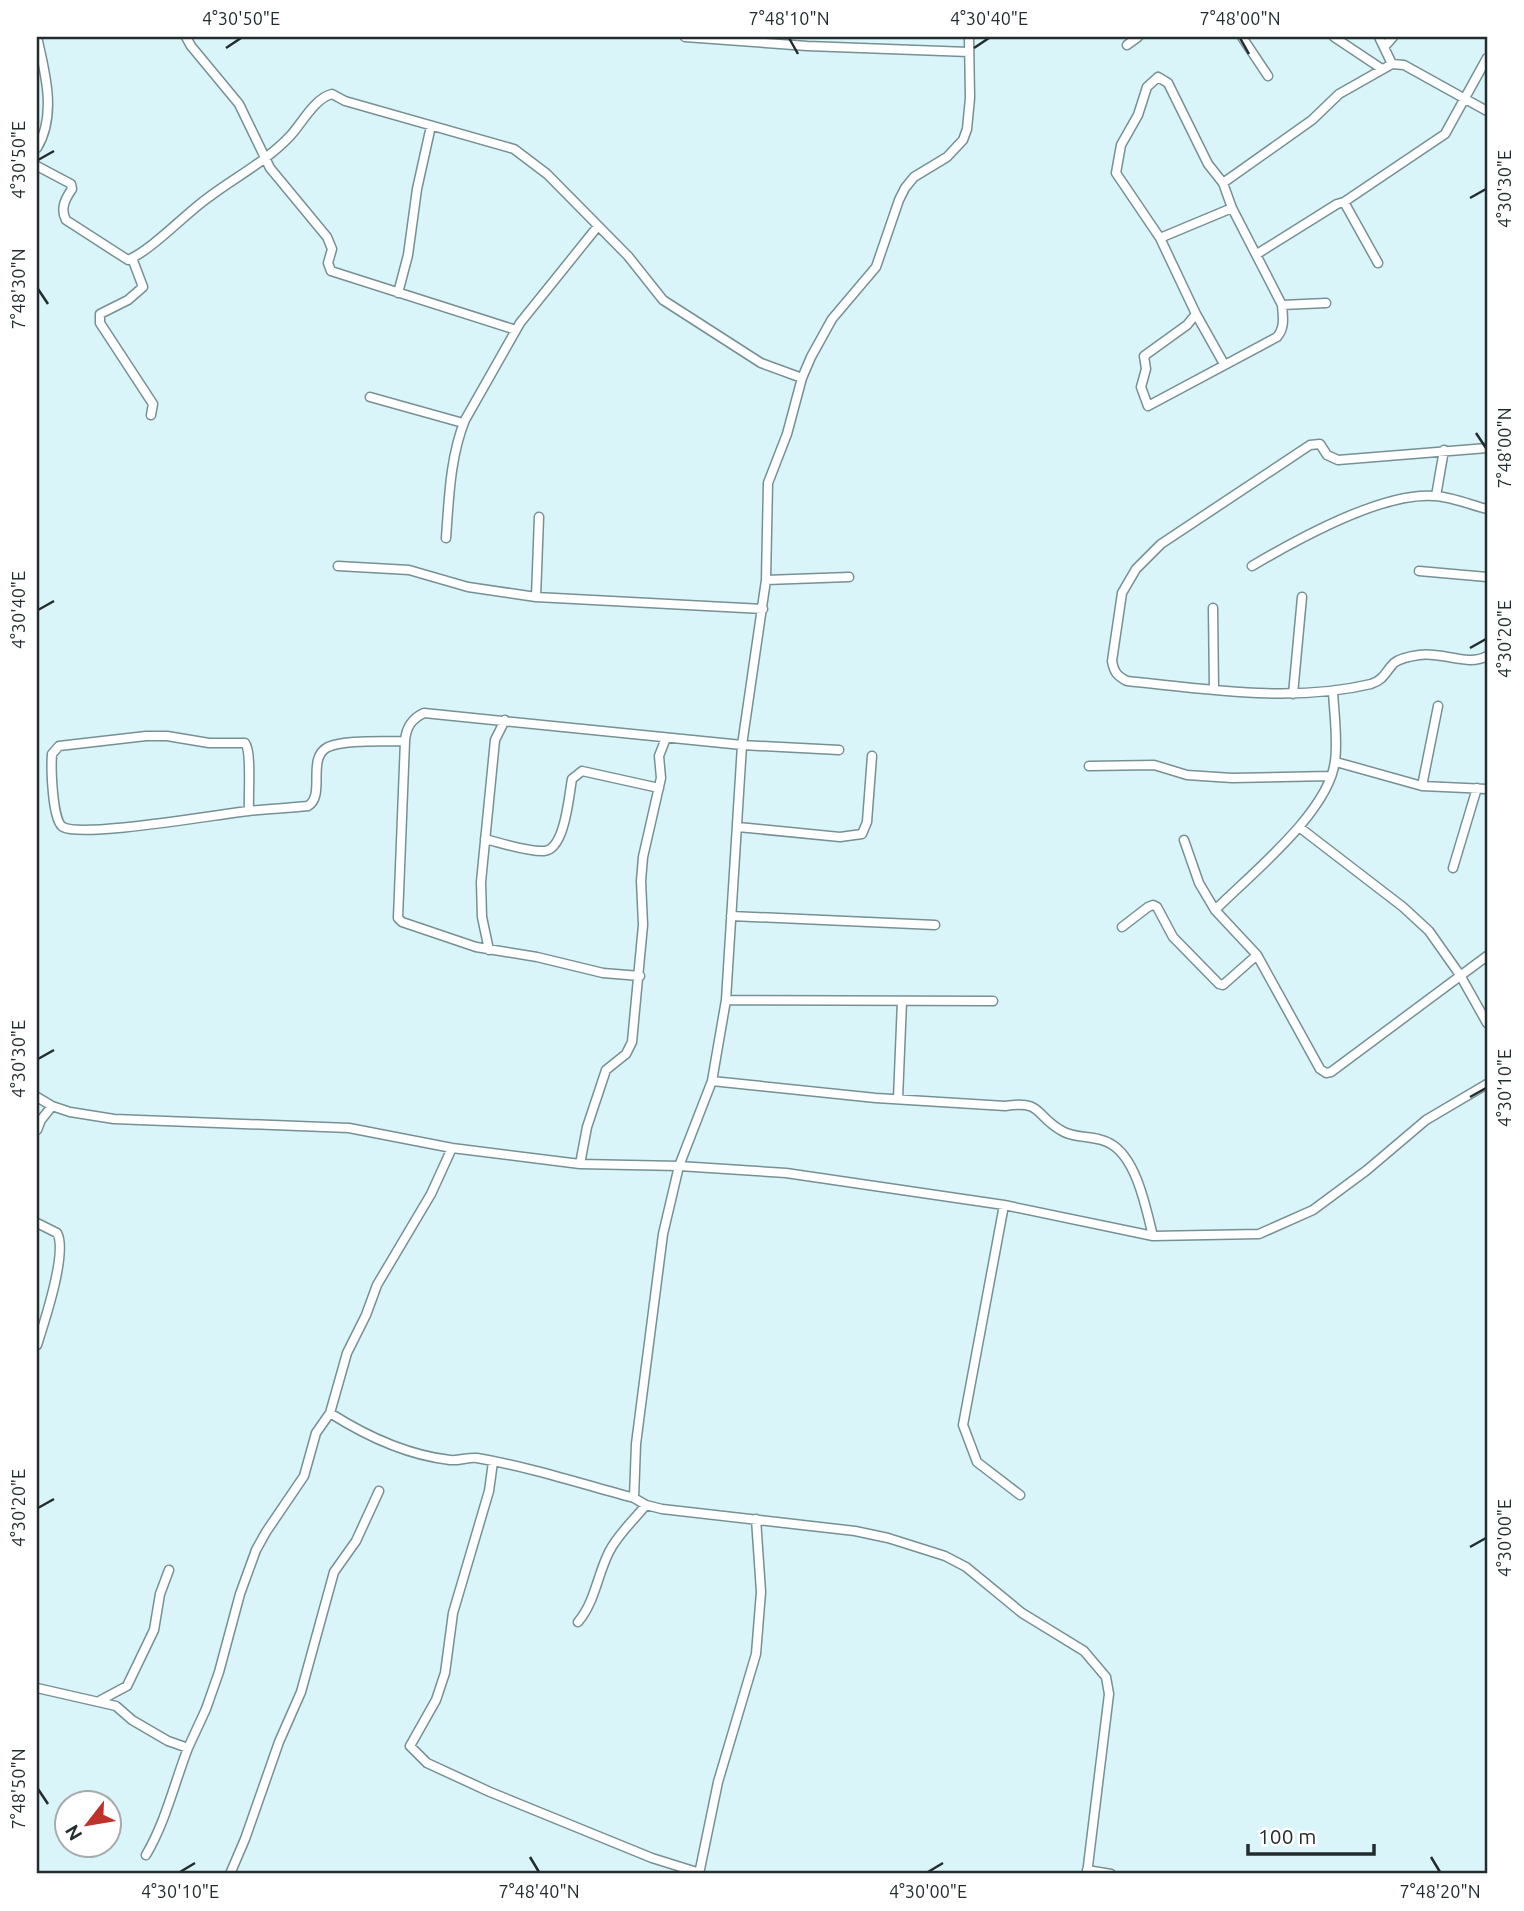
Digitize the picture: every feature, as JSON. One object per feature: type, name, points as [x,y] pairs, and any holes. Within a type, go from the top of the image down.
[{"type":"street","points":[[37,37],[48,85],[44,136],[37,148]]},
{"type":"street","points":[[186,37],[191,47],[239,104],[265,160],[327,237],[332,249],[328,263],[331,271],[516,330]]},
{"type":"street","points":[[685,37],[969,52]]},
{"type":"street","points":[[634,1498],[636,1444],[663,1234],[679,1166],[712,1081],[726,1000],[742,745],[766,580],[768,483],[787,434],[802,378],[816,345],[832,318],[876,267],[905,188],[914,177],[947,157],[963,140],[967,129],[970,98],[969,37]]},
{"type":"street","points":[[1127,45],[1138,37]]},
{"type":"street","points":[[1242,37],[1268,76]]},
{"type":"street","points":[[1334,37],[1382,69]]},
{"type":"street","points":[[1379,37],[1392,64]]},
{"type":"street","points":[[1384,47],[1393,37]]},
{"type":"street","points":[[1257,254],[1344,202],[1445,134],[1487,58]]},
{"type":"street","points":[[1223,183],[1312,120],[1339,94],[1392,64],[1404,65],[1487,111]]},
{"type":"street","points":[[1196,314],[1187,325],[1144,356],[1146,369],[1141,387],[1148,406],[1277,337],[1283,328],[1282,305],[1232,208],[1223,183],[1209,164],[1168,83],[1158,77],[1147,87],[1138,115],[1121,145],[1116,173],[1160,238],[1196,314],[1224,364]]},
{"type":"street","points":[[37,166],[71,184],[72,189],[64,201],[63,215],[66,220],[124,258],[132,258],[208,197],[265,160],[325,95],[332,94],[345,101],[514,149],[547,174],[628,256],[663,300],[761,363],[802,378]]},
{"type":"street","points":[[398,293],[408,256],[417,190],[431,125]]},
{"type":"street","points":[[1344,202],[1378,263]]},
{"type":"street","points":[[1160,238],[1232,208]]},
{"type":"street","points":[[446,538],[452,470],[463,423],[516,330],[538,298],[598,226]]},
{"type":"street","points":[[132,258],[143,287],[128,300],[100,314],[100,323],[153,404],[150,415]]},
{"type":"street","points":[[1282,305],[1326,303]]},
{"type":"street","points":[[370,397],[463,423]]},
{"type":"street","points":[[1487,448],[1338,460],[1327,455],[1320,444],[1310,445],[1161,544],[1136,569],[1122,593],[1112,661],[1118,677],[1126,681],[1214,690],[1293,694],[1333,691],[1379,681],[1395,663],[1410,656],[1427,653],[1474,660],[1487,656]]},
{"type":"street","points":[[1436,496],[1444,450]]},
{"type":"street","points":[[1252,566],[1298,539],[1399,498],[1436,496],[1487,509]]},
{"type":"street","points":[[536,597],[539,517]]},
{"type":"street","points":[[338,566],[409,570],[468,587],[536,597],[763,609]]},
{"type":"street","points":[[1419,571],[1487,577]]},
{"type":"street","points":[[766,580],[849,577]]},
{"type":"street","points":[[1293,694],[1302,597]]},
{"type":"street","points":[[1213,608],[1214,690]]},
{"type":"street","points":[[1214,910],[1299,827],[1325,793],[1335,762],[1333,691]]},
{"type":"street","points":[[1422,786],[1438,706]]},
{"type":"street","points":[[640,976],[603,973],[537,957],[489,950],[458,942],[402,922],[398,918],[405,741],[410,723],[416,716],[424,713],[742,745],[839,750]]},
{"type":"street","points":[[489,950],[482,917],[481,894],[495,740],[505,720]]},
{"type":"street","points":[[249,811],[247,789],[250,752],[245,743],[209,743],[167,736],[146,736],[59,746],[52,754],[53,790],[58,822],[62,827],[128,827],[312,804],[318,758],[326,748],[341,744],[405,741]]},
{"type":"street","points":[[580,1164],[587,1127],[606,1070],[625,1054],[632,1041],[643,925],[641,881],[647,833],[662,778],[659,756],[666,737]]},
{"type":"street","points":[[738,827],[840,837],[862,834],[867,822],[872,756]]},
{"type":"street","points":[[1335,762],[1422,786],[1487,789]]},
{"type":"street","points":[[1089,766],[1154,765],[1187,775],[1232,778],[1330,776]]},
{"type":"street","points":[[485,839],[543,852],[553,848],[564,824],[572,779],[582,771],[659,788]]},
{"type":"street","points":[[1452,868],[1478,788]]},
{"type":"street","points":[[1299,827],[1403,907],[1429,931],[1460,975],[1487,1023]]},
{"type":"street","points":[[1184,840],[1199,883],[1214,910],[1257,955],[1320,1069],[1326,1073],[1331,1073],[1487,956]]},
{"type":"street","points":[[1122,927],[1148,907],[1157,907],[1173,937],[1223,985],[1257,955]]},
{"type":"street","points":[[731,916],[934,925]]},
{"type":"street","points":[[726,1000],[993,1001]]},
{"type":"street","points":[[898,1099],[902,1001]]},
{"type":"street","points":[[712,1081],[898,1099],[1005,1106],[1024,1103],[1033,1105],[1047,1122],[1068,1134],[1094,1137],[1112,1144],[1133,1170],[1153,1236]]},
{"type":"street","points":[[37,1097],[52,1106],[83,1115],[114,1119],[349,1128],[452,1148],[580,1164],[679,1166],[786,1173],[1004,1205],[1153,1236],[1259,1234],[1313,1210],[1367,1170],[1426,1120],[1487,1084]]},
{"type":"street","points":[[37,1130],[52,1106]]},
{"type":"street","points":[[146,1855],[165,1819],[175,1782],[206,1709],[256,1550],[304,1476],[316,1433],[330,1413],[347,1353],[377,1285],[431,1194],[452,1148]]},
{"type":"street","points":[[1004,1205],[963,1425],[977,1462],[1020,1495]]},
{"type":"street","points":[[37,1223],[57,1233],[61,1245],[55,1283],[37,1345]]},
{"type":"street","points":[[330,1413],[363,1432],[400,1448],[452,1460],[474,1458],[541,1472],[634,1498],[646,1505],[663,1509],[855,1531],[910,1544],[966,1567],[1023,1613],[1084,1651],[1106,1677],[1109,1694],[1087,1872],[1111,1874]]},
{"type":"street","points":[[493,1462],[489,1491],[453,1613],[445,1673],[436,1700],[410,1746],[428,1763],[490,1792],[652,1858],[699,1873],[718,1782],[756,1654],[761,1592],[755,1519]]},
{"type":"street","points":[[230,1874],[279,1742],[301,1692],[334,1572],[356,1541],[379,1491]]},
{"type":"street","points":[[578,1622],[588,1610],[608,1553],[618,1535],[646,1505]]},
{"type":"street","points":[[99,1701],[127,1686],[154,1630],[160,1594],[169,1570]]},
{"type":"street","points":[[37,1688],[116,1706],[132,1720],[167,1741],[188,1748]]}]
